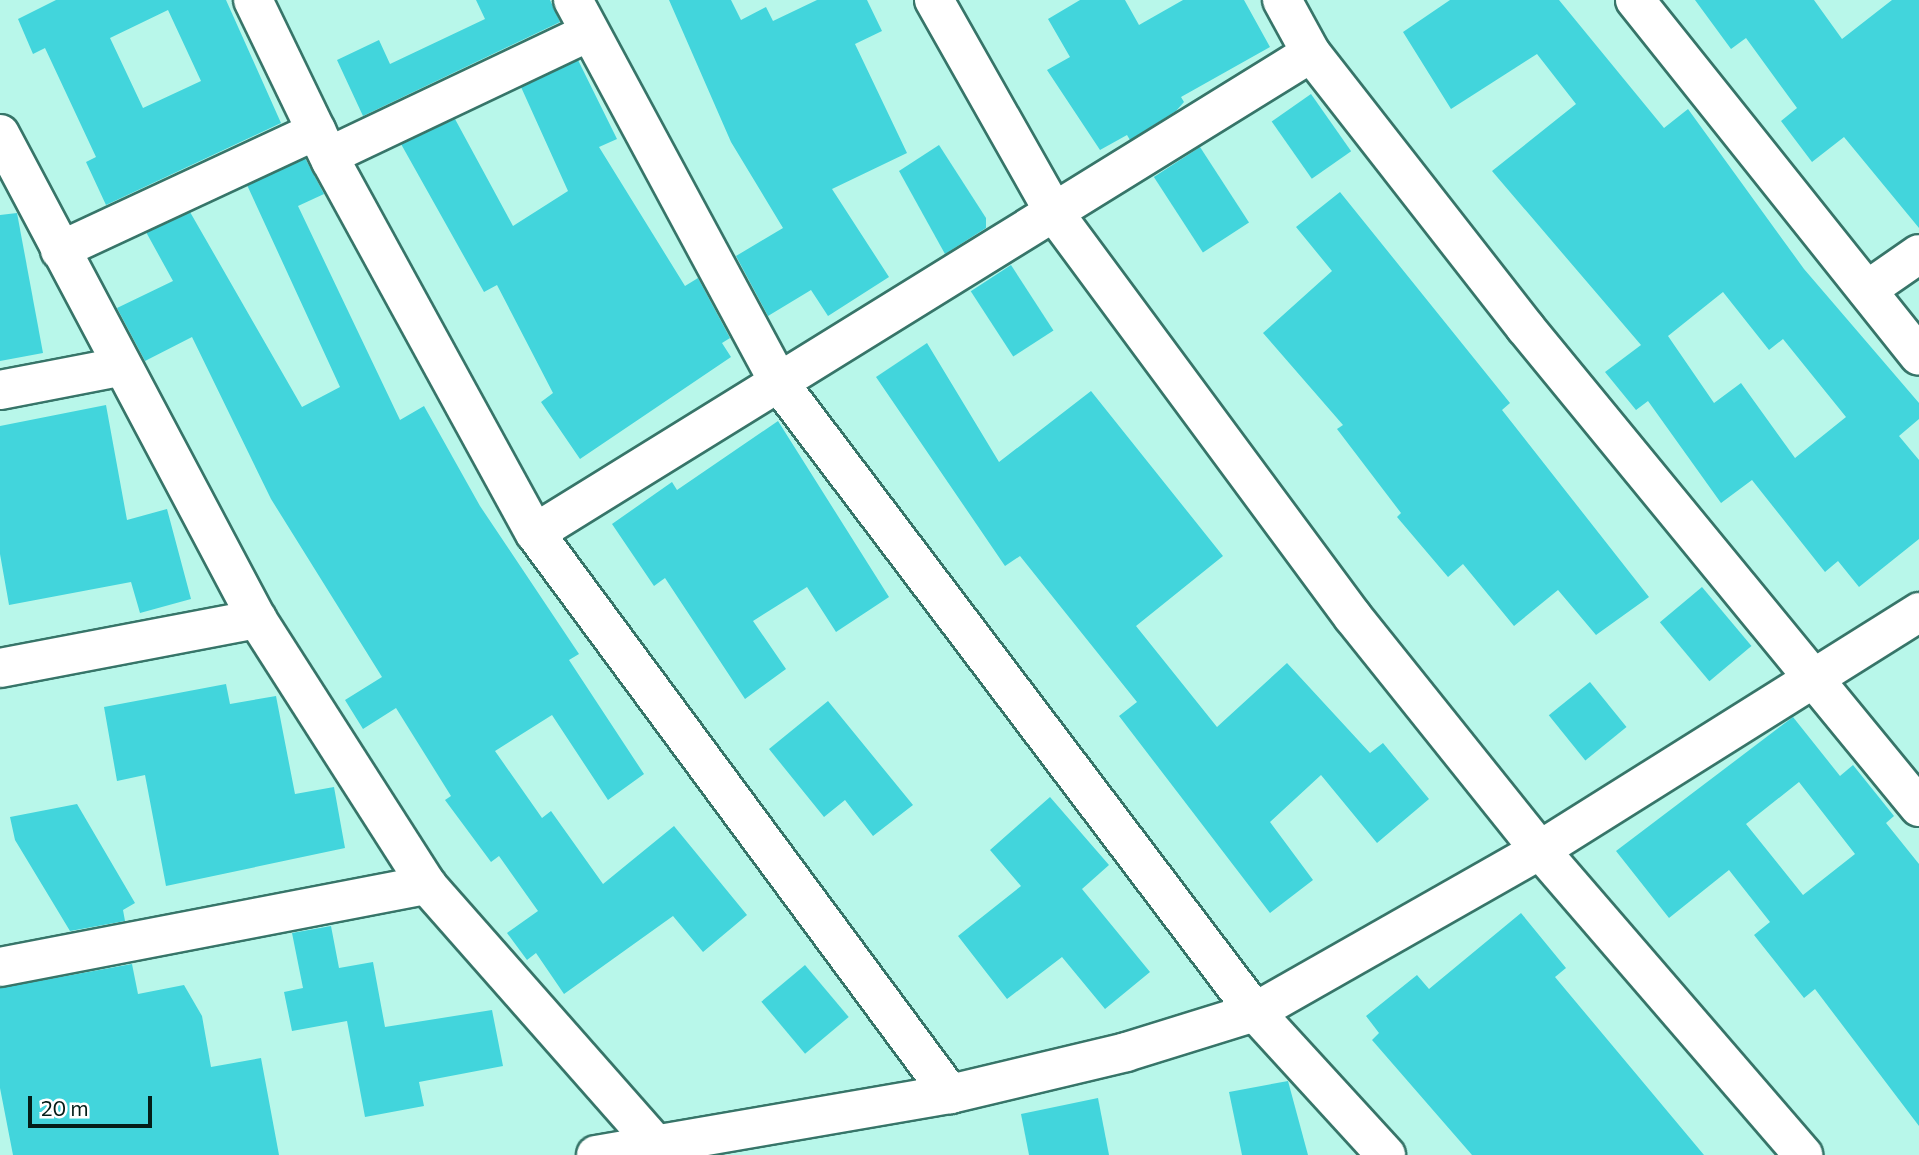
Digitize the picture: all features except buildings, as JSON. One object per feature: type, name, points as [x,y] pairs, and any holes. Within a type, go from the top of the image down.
[{"type":"street","points":[[253,0],[322,142],[535,533],[950,1094]]},
{"type":"street","points":[[934,0],[1055,214],[1353,617],[1540,850],[1803,1155]]},
{"type":"street","points":[[1282,0],[1311,53],[1919,807]]},
{"type":"street","points":[[1635,0],[1919,356]]},
{"type":"street","points":[[60,250],[322,142],[580,16],[779,383],[1255,1012],[1386,1155]]},
{"type":"street","points":[[535,533],[1055,214],[1311,53]]},
{"type":"street","points":[[0,134],[120,367],[257,620],[427,885],[660,1148]]},
{"type":"street","points":[[1867,290],[1919,254]]},
{"type":"street","points":[[0,390],[120,367]]},
{"type":"street","points":[[596,1155],[660,1148],[950,1094],[1126,1052],[1255,1012],[1540,850],[1919,612]]},
{"type":"street","points":[[0,668],[257,620]]},
{"type":"street","points":[[0,967],[427,885]]}]
